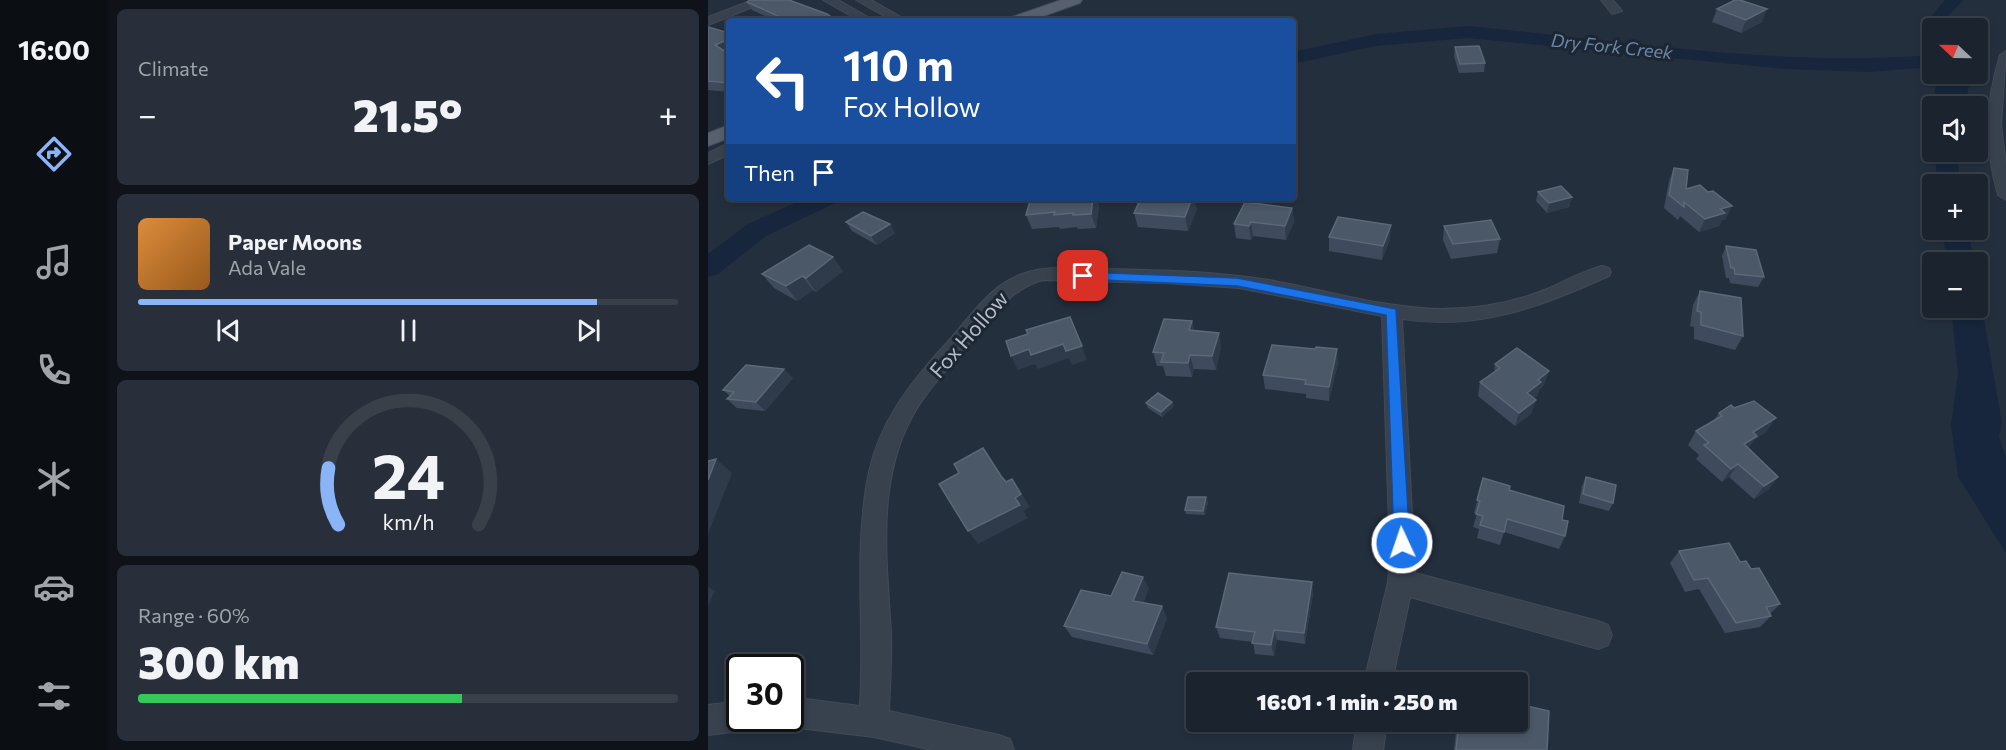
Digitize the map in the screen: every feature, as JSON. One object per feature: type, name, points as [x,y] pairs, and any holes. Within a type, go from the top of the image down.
[{"type":"main road","points":[[1024,18],[1076,0]]},
{"type":"main road","points":[[708,140],[726,132]]},
{"type":"street","points":[[719,20],[764,0]]},
{"type":"street","points":[[829,0],[863,18]]},
{"type":"street","points":[[862,0],[896,18]]},
{"type":"street","points":[[1607,0],[1616,11]]},
{"type":"street","points":[[2006,55],[1996,86],[1993,138],[1996,164],[2006,195]]},
{"type":"street","points":[[708,159],[726,150]]},
{"type":"street","name":"Fox Hollow","points":[[874,722],[877,636],[873,520],[882,466],[890,440],[917,392],[1007,287],[1043,274],[1202,279],[1271,287],[1392,312],[1458,315],[1510,309],[1602,272]]},
{"type":"street","points":[[1380,672],[1401,582],[1403,555],[1392,312]]},
{"type":"street","points":[[1401,582],[1598,635]]},
{"type":"street","points":[[804,714],[874,722],[997,750]]},
{"type":"street","points":[[708,720],[726,718]]},
{"type":"street","points":[[1368,750],[1371,732]]},
{"type":"water","points":[[1945,0],[1963,0],[1946,18],[1930,18]]},
{"type":"water","points":[[1936,84],[1969,84],[1967,96],[1934,96]]},
{"type":"water","points":[[1935,162],[1958,162],[1959,174],[1937,174]]},
{"type":"water","points":[[1944,240],[1970,240],[1972,252],[1945,252]]},
{"type":"water","points":[[1952,318],[1984,318],[2002,423],[1999,437],[2006,457],[2006,553],[1958,477],[1951,425],[1958,373]]},
{"type":"building","points":[[750,0],[789,0],[833,18],[782,18],[747,2]]},
{"type":"building","points":[[1735,0],[1767,9],[1746,20],[1717,9]]},
{"type":"building","points":[[708,27],[726,32],[726,40],[715,45],[726,52],[726,83],[708,81]]},
{"type":"building","points":[[1479,46],[1485,63],[1460,64],[1455,47]]},
{"type":"building","points":[[1674,168],[1688,170],[1686,189],[1700,185],[1708,192],[1713,191],[1732,206],[1720,209],[1725,213],[1705,219],[1684,202],[1684,207],[1669,195]]},
{"type":"building","points":[[1561,186],[1572,197],[1549,203],[1538,192]]},
{"type":"building","points":[[1030,201],[1093,201],[1091,214],[1054,215],[1055,212],[1026,215]]},
{"type":"building","points":[[1140,201],[1191,201],[1185,217],[1134,213]]},
{"type":"building","points":[[1245,202],[1292,208],[1285,226],[1251,222],[1249,226],[1234,224]]},
{"type":"building","points":[[863,212],[890,224],[871,236],[846,222]]},
{"type":"building","points":[[1338,217],[1391,225],[1383,246],[1329,237]]},
{"type":"building","points":[[1491,220],[1500,239],[1453,244],[1444,226]]},
{"type":"building","points":[[809,245],[833,257],[806,278],[802,276],[786,286],[762,274]]},
{"type":"building","points":[[1726,246],[1756,250],[1764,277],[1735,274],[1734,268],[1731,268]]},
{"type":"building","points":[[1700,291],[1741,298],[1743,336],[1701,325],[1701,312],[1697,311]]},
{"type":"building","points":[[1070,317],[1082,346],[1066,351],[1063,344],[1031,355],[1029,349],[1011,356],[1006,341],[1028,334],[1026,330]]},
{"type":"building","points":[[1164,319],[1192,321],[1189,330],[1219,333],[1212,356],[1190,355],[1188,363],[1161,362],[1164,353],[1153,352]]},
{"type":"building","points":[[1272,345],[1337,349],[1329,387],[1305,384],[1306,380],[1263,375]]},
{"type":"building","points":[[1517,348],[1549,371],[1538,380],[1541,382],[1527,393],[1536,400],[1519,413],[1480,382],[1500,368],[1495,364]]},
{"type":"building","points":[[746,365],[784,369],[756,402],[727,399],[734,392],[723,390]]},
{"type":"building","points":[[1158,393],[1172,402],[1161,412],[1146,403]]},
{"type":"building","points":[[1754,401],[1776,418],[1753,432],[1757,436],[1744,444],[1778,477],[1764,486],[1738,464],[1731,469],[1704,445],[1709,443],[1696,431],[1722,416],[1719,413],[1731,405],[1734,408]]},
{"type":"building","points":[[983,448],[1006,482],[1012,479],[1021,494],[1015,498],[1020,505],[968,531],[939,484],[959,473],[954,464]]},
{"type":"building","points":[[716,459],[708,480],[708,461]]},
{"type":"building","points":[[1586,477],[1616,485],[1613,503],[1583,494]]},
{"type":"building","points":[[1483,478],[1510,486],[1509,490],[1564,506],[1562,520],[1568,521],[1565,536],[1507,519],[1504,532],[1480,525],[1483,516],[1476,514]]},
{"type":"building","points":[[1188,497],[1206,497],[1203,511],[1185,510]]},
{"type":"building","points":[[1729,543],[1740,562],[1746,561],[1751,569],[1759,568],[1780,604],[1766,607],[1771,616],[1736,623],[1708,578],[1694,580],[1679,551]]},
{"type":"building","points":[[1122,572],[1143,577],[1133,601],[1162,606],[1147,644],[1064,626],[1081,590],[1111,596]]},
{"type":"building","points":[[1229,573],[1312,582],[1304,633],[1274,630],[1271,645],[1252,643],[1255,632],[1216,627]]},
{"type":"building","points":[[1528,706],[1549,711],[1547,750],[1456,750],[1458,732],[1528,732]]},
{"type":"waterway","name":"Dry Fork Creek","points":[[1296,57],[1376,40],[1468,32],[1784,63],[1869,66],[1922,62]]},
{"type":"waterway","name":"Dry Fork Creek","points":[[708,268],[757,230],[820,201]]},
{"type":"route","points":[[1083,276],[1237,282],[1392,312],[1402,543]]}]
